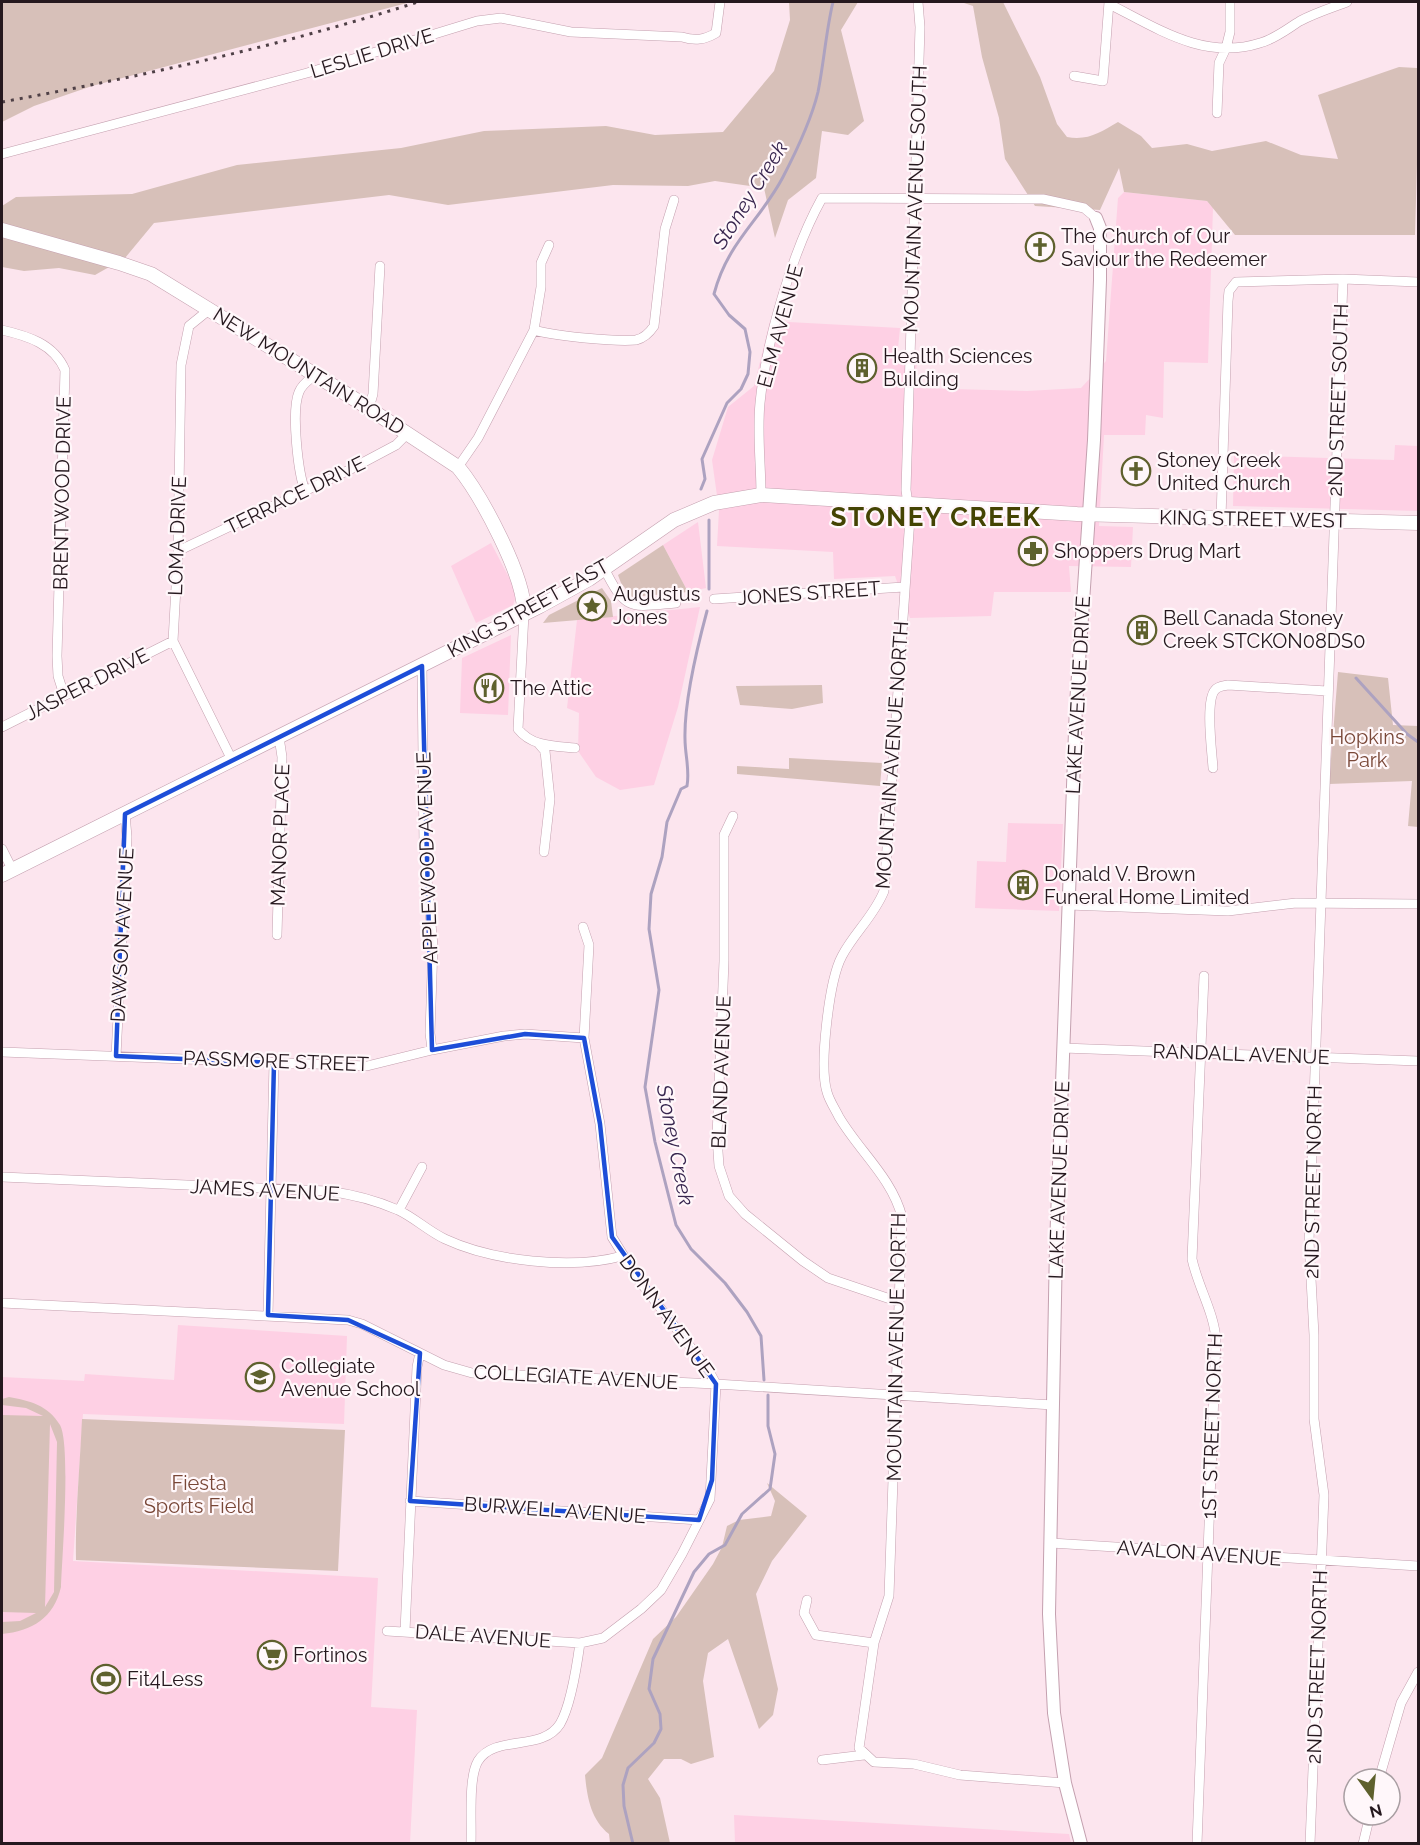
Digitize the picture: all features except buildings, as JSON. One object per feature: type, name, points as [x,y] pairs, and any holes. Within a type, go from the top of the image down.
[{"type":"main road","name":"NEW MOUNTAIN ROAD","points":[[2,230],[119,262],[151,274],[369,408],[458,467],[470,481],[514,570],[525,598],[524,614]]},
{"type":"main road","name":"KING STREET EAST","points":[[7,872],[524,614],[603,568],[674,520],[714,503],[761,495],[1088,514]]},
{"type":"main road","name":"KING STREET WEST","points":[[1088,514],[1419,523]]},
{"type":"street","name":"LESLIE DRIVE","points":[[2,154],[307,73],[477,21],[501,18],[550,29],[583,33],[682,37],[693,40],[707,38],[716,33],[720,2]]},
{"type":"street","name":"MOUNTAIN AVENUE SOUTH","points":[[910,505],[906,479],[920,27],[918,2]]},
{"type":"street","points":[[1074,76],[1103,81],[1109,2],[1164,34],[1207,48],[1226,48],[1260,43],[1319,12],[1347,2]]},
{"type":"street","points":[[1217,112],[1219,63],[1226,48],[1230,2]]},
{"type":"street","name":"ELM AVENUE","points":[[761,495],[760,405],[765,369],[788,284],[822,198],[915,197]]},
{"type":"street","points":[[915,197],[1043,199],[1084,208],[1096,218]]},
{"type":"street","points":[[534,330],[578,337],[637,340],[648,335],[654,326],[665,229],[674,200]]},
{"type":"street","name":"LAKE AVENUE DRIVE","points":[[1081,1844],[1065,1783],[1054,1713],[1051,1674],[1051,1544],[1068,905],[1076,705],[1094,440],[1100,280],[1100,228],[1096,218]]},
{"type":"street","points":[[458,467],[478,438],[534,330],[542,287],[541,263],[549,245]]},
{"type":"street","points":[[369,408],[373,394],[380,266]]},
{"type":"street","points":[[1221,518],[1229,291],[1236,282],[1343,279],[1419,282]]},
{"type":"street","name":"2ND STREET SOUTH","points":[[1333,520],[1343,279]]},
{"type":"street","name":"LOMA DRIVE","points":[[210,309],[189,326],[181,365],[178,551],[173,641],[232,760]]},
{"type":"street","name":"BRENTWOOD DRIVE","points":[[2,330],[50,346],[58,355],[64,370],[57,656],[58,676],[64,696]]},
{"type":"street","points":[[305,491],[298,472],[296,405],[298,392],[315,375]]},
{"type":"street","name":"TERRACE DRIVE","points":[[178,551],[387,450],[408,433]]},
{"type":"street","name":"MOUNTAIN AVENUE NORTH","points":[[864,1755],[859,1748],[874,1643],[889,1596],[902,1217],[897,1199],[840,1118],[827,1092],[825,1074],[828,1002],[834,973],[842,954],[879,906],[884,891],[910,505]]},
{"type":"street","name":"2ND STREET NORTH","points":[[1310,1844],[1324,1495],[1314,1419],[1313,1308],[1308,1270],[1333,520]]},
{"type":"street","points":[[603,568],[618,596],[627,603],[635,606],[676,603]]},
{"type":"street","name":"JONES STREET","points":[[714,599],[904,587]]},
{"type":"street","points":[[524,614],[518,729],[523,736],[539,744],[575,748]]},
{"type":"street","name":"JASPER DRIVE","points":[[2,727],[173,641]]},
{"type":"street","name":"APPLEWOOD AVENUE","points":[[422,666],[423,846],[433,946],[430,1033],[432,1050]]},
{"type":"street","points":[[1213,768],[1210,704],[1217,687],[1228,685],[1327,691]]},
{"type":"street","name":"MANOR PLACE","points":[[277,934],[282,757],[279,736]]},
{"type":"street","points":[[539,744],[545,751],[550,799],[544,852]]},
{"type":"street","name":"DAWSON AVENUE","points":[[116,1056],[127,837],[125,814]]},
{"type":"street","name":"BLAND AVENUE","points":[[733,816],[724,835],[724,961],[717,1137],[719,1166],[729,1196],[746,1214],[803,1261],[828,1278],[899,1302]]},
{"type":"street","points":[[2,849],[7,872]]},
{"type":"street","points":[[1068,905],[1228,911],[1319,903],[1419,904]]},
{"type":"street","name":"DONN AVENUE","points":[[580,1643],[603,1638],[661,1590],[699,1520],[710,1499],[716,1384],[709,1371],[622,1256],[612,1237],[600,1124],[584,1038],[588,945],[583,927]]},
{"type":"street","name":"1ST STREET NORTH","points":[[1197,1844],[1216,1340],[1215,1324],[1196,1280],[1192,1259],[1204,976]]},
{"type":"street","name":"PASSMORE STREET","points":[[2,1052],[368,1066],[484,1039],[525,1034],[584,1038]]},
{"type":"street","name":"RANDALL AVENUE","points":[[1063,1048],[1419,1061]]},
{"type":"street","points":[[268,1315],[274,1063]]},
{"type":"street","points":[[399,1210],[422,1167]]},
{"type":"street","name":"JAMES AVENUE","points":[[2,1177],[355,1195],[399,1210],[444,1238],[477,1251],[518,1258],[563,1261],[601,1261],[622,1256]]},
{"type":"street","name":"COLLEGIATE AVENUE","points":[[2,1303],[348,1320],[362,1323],[444,1365],[472,1373],[716,1384],[1053,1405]]},
{"type":"street","points":[[405,1631],[417,1367],[420,1353]]},
{"type":"street","name":"BURWELL AVENUE","points":[[410,1501],[699,1520]]},
{"type":"street","name":"AVALON AVENUE","points":[[1051,1544],[1419,1566]]},
{"type":"street","points":[[807,1600],[804,1613],[816,1635],[874,1643]]},
{"type":"street","name":"DALE AVENUE","points":[[387,1631],[580,1643]]},
{"type":"street","points":[[471,1844],[473,1775],[478,1762],[493,1749],[534,1740],[552,1732],[559,1724],[569,1695],[580,1643]]},
{"type":"street","points":[[1382,1767],[1401,1703],[1419,1672]]},
{"type":"street","points":[[822,1760],[864,1755],[874,1762],[914,1764],[960,1775],[1065,1783]]},
{"type":"street","points":[[1363,1844],[1367,1827]]},
{"type":"highlighted area","points":[[422,666],[432,1050],[525,1034],[584,1038],[600,1124],[612,1237],[716,1384],[712,1480],[699,1520],[410,1501],[420,1353],[348,1320],[268,1315],[274,1063],[116,1056],[125,814]]},
{"type":"shaded area","points":[[1124,192],[1207,201],[1213,208],[1208,363],[1164,362],[1163,418],[1146,415],[1145,435],[1104,435],[1099,526],[1133,527],[1131,567],[1069,566],[1071,592],[994,592],[991,616],[910,618],[895,576],[834,579],[833,552],[717,546],[719,510],[712,460],[728,407],[754,386],[770,321],[900,328],[897,359],[917,360],[915,388],[1027,391],[1081,388],[1106,361],[1118,198]]},
{"type":"shaded area","points":[[1395,445],[1418,446],[1418,511],[1233,506],[1234,455],[1394,460]]},
{"type":"shaded area","points":[[698,522],[706,588],[688,592],[663,545]]},
{"type":"shaded area","points":[[491,543],[517,593],[513,605],[476,623],[451,566]]},
{"type":"shaded area","points":[[700,607],[678,707],[654,785],[620,790],[596,777],[578,751],[579,713],[567,708],[577,620]]},
{"type":"shaded area","points":[[511,635],[508,715],[460,713],[462,658]]},
{"type":"shaded area","points":[[1008,823],[1063,824],[1059,911],[975,908],[977,861],[1006,862]]},
{"type":"shaded area","points":[[178,1325],[347,1336],[344,1424],[83,1414],[73,1561],[378,1578],[371,1707],[417,1710],[410,1843],[2,1843],[2,1377],[84,1381],[85,1374],[174,1380]]},
{"type":"shaded area","points":[[734,1815],[1069,1834],[1071,1843],[735,1843]]},
{"type":"green space","points":[[2,2],[411,2],[92,86],[34,106],[2,122]]},
{"type":"green space","points":[[789,2],[858,2],[841,30],[864,121],[848,135],[822,131],[816,178],[788,200],[775,238],[764,188],[715,181],[688,186],[613,185],[448,205],[389,195],[154,223],[125,258],[95,275],[59,268],[24,271],[2,267],[2,206],[16,197],[132,194],[237,165],[401,148],[484,131],[606,126],[655,135],[723,132],[774,71],[790,20]]},
{"type":"green space","points":[[961,2],[1003,2],[1040,77],[1057,124],[1067,137],[1088,137],[1118,122],[1141,136],[1152,148],[1187,144],[1212,151],[1266,141],[1301,155],[1338,159],[1318,95],[1399,67],[1417,68],[1415,235],[1235,235],[1207,201],[1124,192],[1119,168],[1100,210],[1035,206],[1005,159],[999,118],[982,57],[973,6]]},
{"type":"green space","points":[[663,545],[688,592],[632,597],[618,575]]},
{"type":"green space","points":[[602,588],[611,601],[613,617],[543,623],[549,615]]},
{"type":"green space","name":"Hopkins Park","points":[[1338,672],[1388,678],[1393,725],[1418,726],[1418,827],[1408,826],[1412,781],[1329,784]]},
{"type":"green space","points":[[822,685],[823,703],[792,709],[740,705],[736,686]]},
{"type":"green space","points":[[789,758],[882,763],[880,786],[737,774],[737,766],[789,769]]},
{"type":"green space","points":[[9,1397],[31,1402],[44,1408],[55,1418],[60,1425],[63,1437],[65,1477],[61,1587],[58,1598],[47,1615],[40,1621],[23,1630],[2,1634],[2,1622],[20,1621],[36,1613],[2,1612],[2,1415],[43,1416],[26,1408],[2,1405],[2,1399]],"holes":[[[50,1424],[57,1442],[54,1592],[45,1607]]]},
{"type":"green space","name":"Fiesta Sports Field","points":[[82,1419],[345,1430],[338,1571],[76,1560]]},
{"type":"green space","points":[[767,1483],[807,1516],[772,1561],[756,1594],[778,1689],[773,1715],[759,1729],[728,1639],[708,1653],[703,1681],[714,1757],[691,1764],[681,1759],[664,1759],[648,1779],[660,1798],[670,1843],[610,1843],[609,1834],[598,1822],[591,1808],[585,1775],[602,1758],[653,1639],[676,1617],[713,1564],[722,1547],[727,1526],[739,1520],[771,1516],[775,1501]]},
{"type":"waterway","name":"Stoney Creek","points":[[701,489],[705,479],[702,459],[727,403],[741,389],[748,374],[750,352],[745,329],[729,315],[714,294],[727,260],[774,192],[808,125],[818,92],[833,2]]},
{"type":"waterway","name":"Stoney Creek","points":[[709,520],[709,589]]},
{"type":"waterway","name":"Stoney Creek","points":[[707,611],[695,658],[685,724],[687,786],[681,789],[667,822],[662,857],[651,894],[649,929],[659,990],[645,1087],[655,1142],[676,1225],[691,1249],[725,1283],[747,1312],[761,1336],[764,1380]]},
{"type":"waterway","points":[[1356,678],[1407,734],[1418,742]]},
{"type":"waterway","name":"Stoney Creek","points":[[633,1844],[624,1806],[623,1785],[628,1768],[654,1743],[661,1729],[660,1714],[649,1689],[653,1659],[694,1572],[709,1554],[725,1545],[742,1514],[770,1489],[775,1454],[768,1426],[768,1395]]},
{"type":"railway","points":[[2,102],[212,59],[315,33],[418,2]]},
{"type":"place","name":"The Church of Our Saviour the Redeemer","points":[[1040,247]]},
{"type":"place","name":"Health Sciences Building","points":[[862,368]]},
{"type":"place","name":"Stoney Creek United Church","points":[[1136,471]]},
{"type":"place","name":"Shoppers Drug Mart","points":[[1033,551]]},
{"type":"place","name":"Augustus Jones","points":[[592,606]]},
{"type":"place","name":"Bell Canada Stoney Creek STCKON08DS0","points":[[1142,630]]},
{"type":"place","name":"The Attic","points":[[489,688]]},
{"type":"place","name":"Donald V. Brown Funeral Home Limited","points":[[1023,885]]},
{"type":"place","name":"Collegiate Avenue School","points":[[260,1377]]},
{"type":"place","name":"Fortinos","points":[[272,1655]]},
{"type":"place","name":"Fit4Less","points":[[106,1679]]},
{"type":"district","name":"STONEY CREEK","points":[[936,517]]}]
